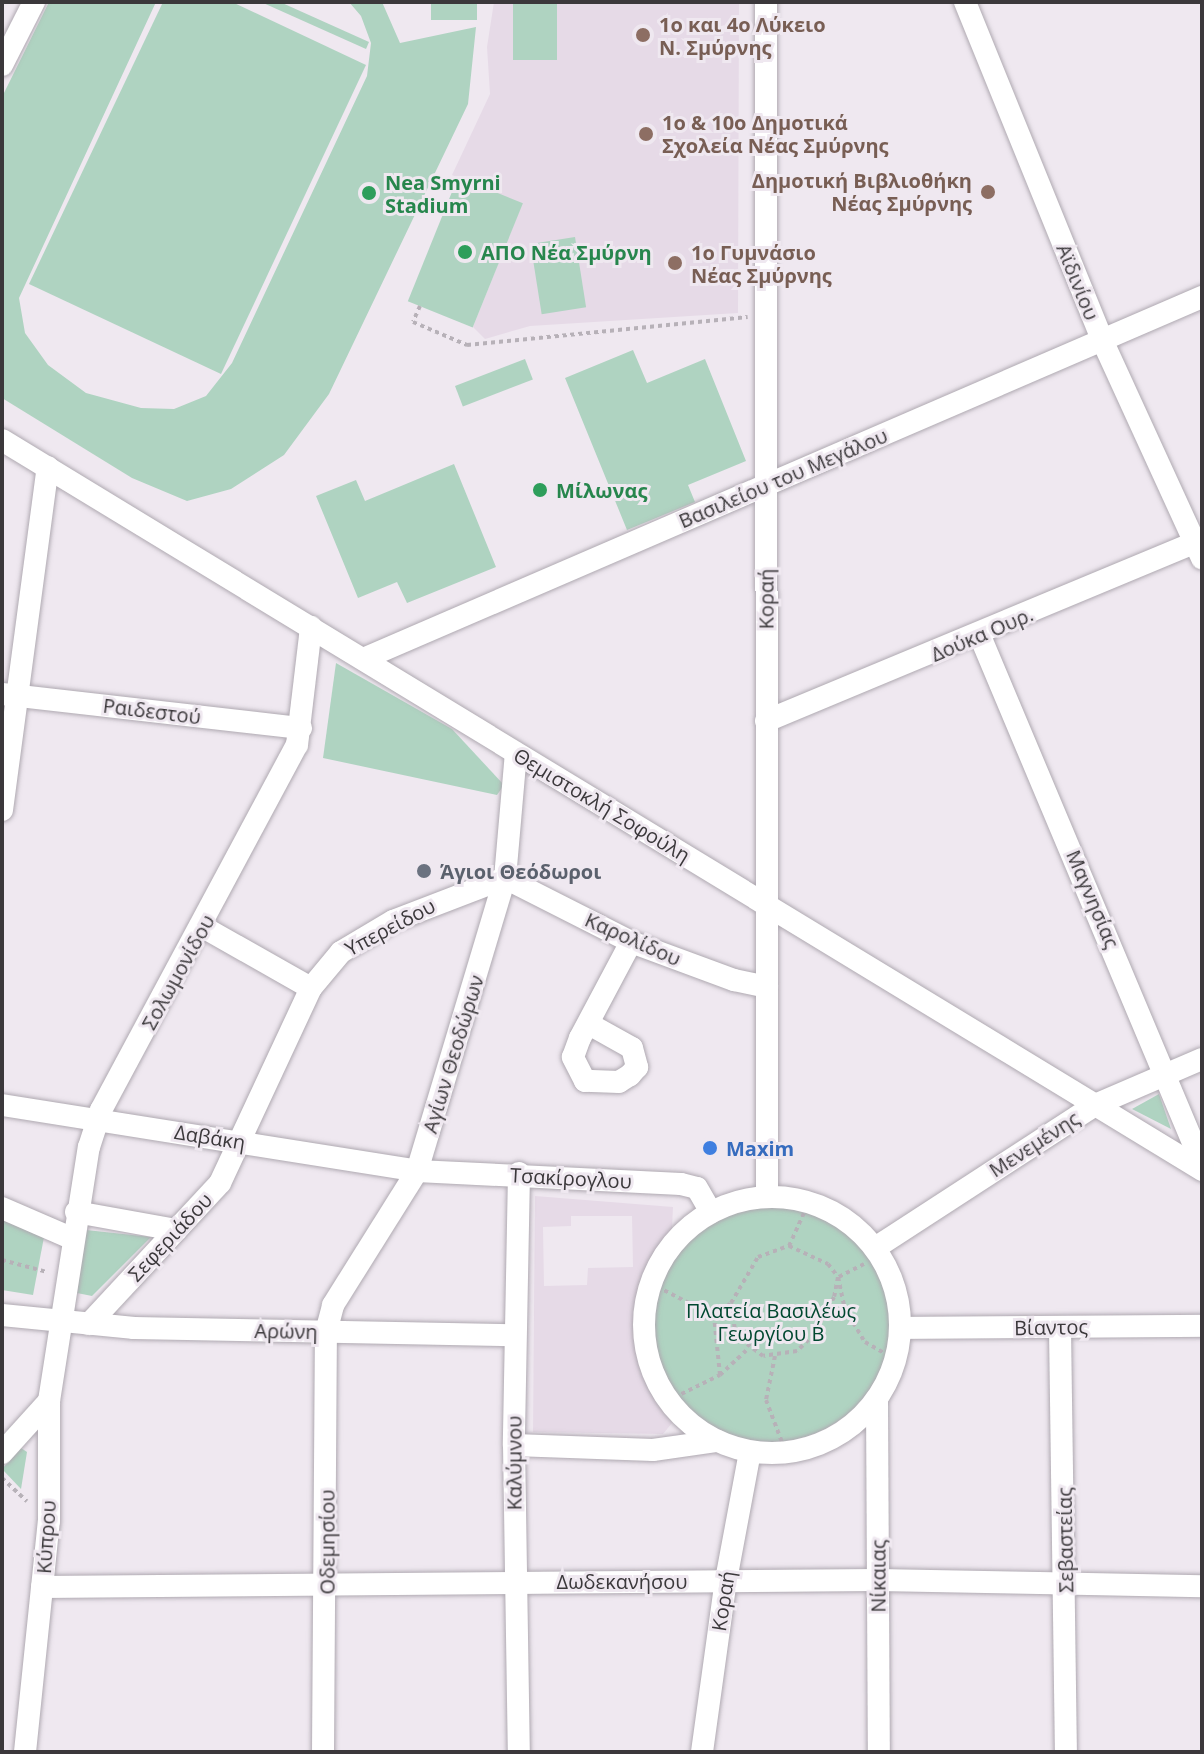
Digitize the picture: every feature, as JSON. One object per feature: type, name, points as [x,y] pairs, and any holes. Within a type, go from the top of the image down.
[{"type":"street","points":[[2,65],[34,2]]},
{"type":"street","name":"Κοραή","points":[[766,2],[767,1196]]},
{"type":"street","name":"Αϊδινίου","points":[[965,2],[1103,342],[1199,550]]},
{"type":"street","name":"Βασιλείου του Μεγάλου","points":[[363,659],[1202,297]]},
{"type":"street","name":"Θεμιστοκλή Σοφούλη","points":[[2,440],[1202,1170]]},
{"type":"street","points":[[2,810],[10,695],[48,467]]},
{"type":"street","name":"Δούκα Ουρ.","points":[[766,721],[1199,550]]},
{"type":"street","name":"Σολωμονίδου","points":[[59,1322],[71,1238],[98,1119],[288,766],[301,728],[311,627]]},
{"type":"street","name":"Μαγνησίας","points":[[980,636],[1168,1073],[1202,1164]]},
{"type":"street","name":"Ραιδεστού","points":[[10,695],[301,728]]},
{"type":"street","name":"Αγίων Θεοδώρων","points":[[326,1332],[333,1305],[417,1171],[505,878],[516,753]]},
{"type":"street","name":"Καρολίδου","points":[[505,878],[631,942],[734,980],[767,987]]},
{"type":"street","name":"Υπερείδου","points":[[243,1142],[311,988],[341,952],[393,921],[505,878]]},
{"type":"street","points":[[203,927],[311,988]]},
{"type":"street","points":[[589,1024],[631,942]]},
{"type":"street","name":"Μενεμένης","points":[[878,1252],[1095,1105],[1202,1059]]},
{"type":"street","name":"Δαβάκη","points":[[2,1105],[417,1171]]},
{"type":"street","name":"Σεφεριάδου","points":[[89,1324],[220,1183],[243,1142]]},
{"type":"street","name":"Τσακίρογλου","points":[[417,1171],[519,1173],[681,1184],[697,1188],[711,1212]]},
{"type":"street","name":"Καλύμνου","points":[[519,1173],[514,1335],[519,1752]]},
{"type":"street","points":[[767,1196],[809,1202],[845,1220],[878,1252],[892,1278],[901,1328],[896,1360],[877,1399],[837,1436],[786,1453],[750,1452],[717,1441],[667,1401],[645,1344],[650,1283],[674,1242],[711,1212],[767,1196]]},
{"type":"street","points":[[2,1208],[71,1238]]},
{"type":"street","points":[[76,1212],[176,1230]]},
{"type":"street","name":"Αρώνη","points":[[2,1315],[89,1324],[514,1335]]},
{"type":"street","name":"Κύπρου","points":[[25,1752],[49,1521],[49,1401],[59,1322]]},
{"type":"street","name":"Βίαντος","points":[[901,1328],[1202,1326]]},
{"type":"street","name":"Σεβαστείας","points":[[1060,1328],[1067,1587],[1066,1752]]},
{"type":"street","name":"Οδεμησίου","points":[[323,1752],[327,1588],[326,1332]]},
{"type":"street","name":"Νίκαιας","points":[[877,1399],[879,1752]]},
{"type":"street","points":[[2,1453],[49,1401]]},
{"type":"street","points":[[514,1445],[653,1450],[717,1441]]},
{"type":"street","name":"Κοραή","points":[[702,1752],[726,1580],[750,1452]]},
{"type":"street","name":"Δωδεκανήσου","points":[[42,1587],[327,1588],[726,1580],[878,1580],[1067,1587],[1202,1586]]},
{"type":"path","points":[[420,306],[413,322],[467,345],[766,315]]},
{"type":"path","points":[[789,1246],[809,1202]]},
{"type":"path","points":[[714,1316],[731,1303],[758,1257],[789,1246],[819,1257],[838,1277],[845,1309],[865,1342],[896,1360]]},
{"type":"path","points":[[731,1303],[733,1328],[748,1349],[775,1356],[797,1351],[814,1334],[834,1297],[838,1277],[878,1252]]},
{"type":"path","points":[[2,1260],[65,1275]]},
{"type":"path","points":[[650,1283],[714,1316]]},
{"type":"path","points":[[714,1316],[720,1375]]},
{"type":"path","points":[[667,1401],[720,1375],[748,1349]]},
{"type":"path","points":[[775,1356],[766,1400],[786,1453]]},
{"type":"path","points":[[2,1478],[49,1521]]},
{"type":"shaded area","points":[[494,2],[739,2],[738,313],[530,326],[485,339],[473,327],[522,204],[452,175],[490,94],[487,47]]},
{"type":"shaded area","points":[[535,1196],[673,1207],[672,1228],[642,1275],[633,1311],[644,1379],[672,1423],[663,1434],[533,1432]],"holes":[[[571,1216],[632,1216],[633,1267],[588,1268],[587,1285],[544,1286],[543,1227],[571,1226]]]},
{"type":"green space","name":"Nea Smyrni Stadium","points":[[49,2],[156,2],[19,298],[25,333],[48,365],[86,393],[141,408],[174,409],[206,396],[232,363],[367,76],[371,43],[361,16],[349,2],[382,2],[400,43],[476,27],[468,104],[329,394],[284,455],[231,489],[187,501],[132,478],[2,398],[2,97]]},
{"type":"green space","points":[[163,2],[232,2],[366,65],[221,374],[29,284]]},
{"type":"green space","points":[[261,2],[280,2],[369,42],[366,49]]},
{"type":"green space","points":[[431,2],[477,2],[477,20],[431,20]]},
{"type":"green space","points":[[513,2],[557,2],[557,60],[513,60]]},
{"type":"green space","name":"ΑΠΟ Νέα Σμύρνη","points":[[458,177],[523,203],[473,327],[408,301]]},
{"type":"green space","points":[[575,237],[586,307],[542,314],[531,244]]},
{"type":"green space","points":[[633,350],[647,383],[705,359],[746,461],[688,485],[695,502],[627,530],[565,378]]},
{"type":"green space","points":[[525,359],[533,380],[463,406],[455,386]]},
{"type":"green space","points":[[454,464],[496,567],[407,603],[397,582],[358,598],[316,496],[356,480],[365,501]]},
{"type":"green space","points":[[336,663],[452,729],[504,785],[497,795],[323,758]]},
{"type":"green space","points":[[1159,1094],[1171,1129],[1132,1109]]},
{"type":"green space","name":"Πλατεία Βασιλέως Γεωργίου Β΄","points":[[771,1204],[816,1213],[837,1224],[855,1239],[870,1257],[881,1278],[890,1323],[881,1368],[870,1389],[855,1407],[837,1422],[816,1433],[771,1442],[726,1433],[705,1422],[687,1407],[672,1389],[661,1368],[652,1323],[661,1278],[672,1257],[687,1239],[705,1224],[726,1213]]},
{"type":"green space","points":[[2,1220],[44,1237],[33,1295],[2,1290]]},
{"type":"green space","points":[[86,1230],[151,1237],[92,1296],[77,1293]]},
{"type":"green space","points":[[21,1448],[27,1452],[21,1489],[2,1469]]},
{"type":"place","name":"1ο και 4ο Λύκειο Ν. Σμύρνης","points":[[643,35]]},
{"type":"place","name":"1ο & 10ο Δημοτικά Σχολεία Νέας Σμύρνης","points":[[646,134]]},
{"type":"place","name":"Δημοτική Βιβλιοθήκη Νέας Σμύρνης","points":[[988,192]]},
{"type":"place","name":"Nea Smyrni Stadium","points":[[369,193]]},
{"type":"place","name":"ΑΠΟ Νέα Σμύρνη","points":[[465,252]]},
{"type":"place","name":"1ο Γυμνάσιο Νέας Σμύρνης","points":[[675,263]]},
{"type":"place","name":"Μίλωνας","points":[[540,490]]},
{"type":"place","name":"Άγιοι Θεόδωροι","points":[[424,871]]},
{"type":"place","name":"Maxim","points":[[710,1148]]}]
